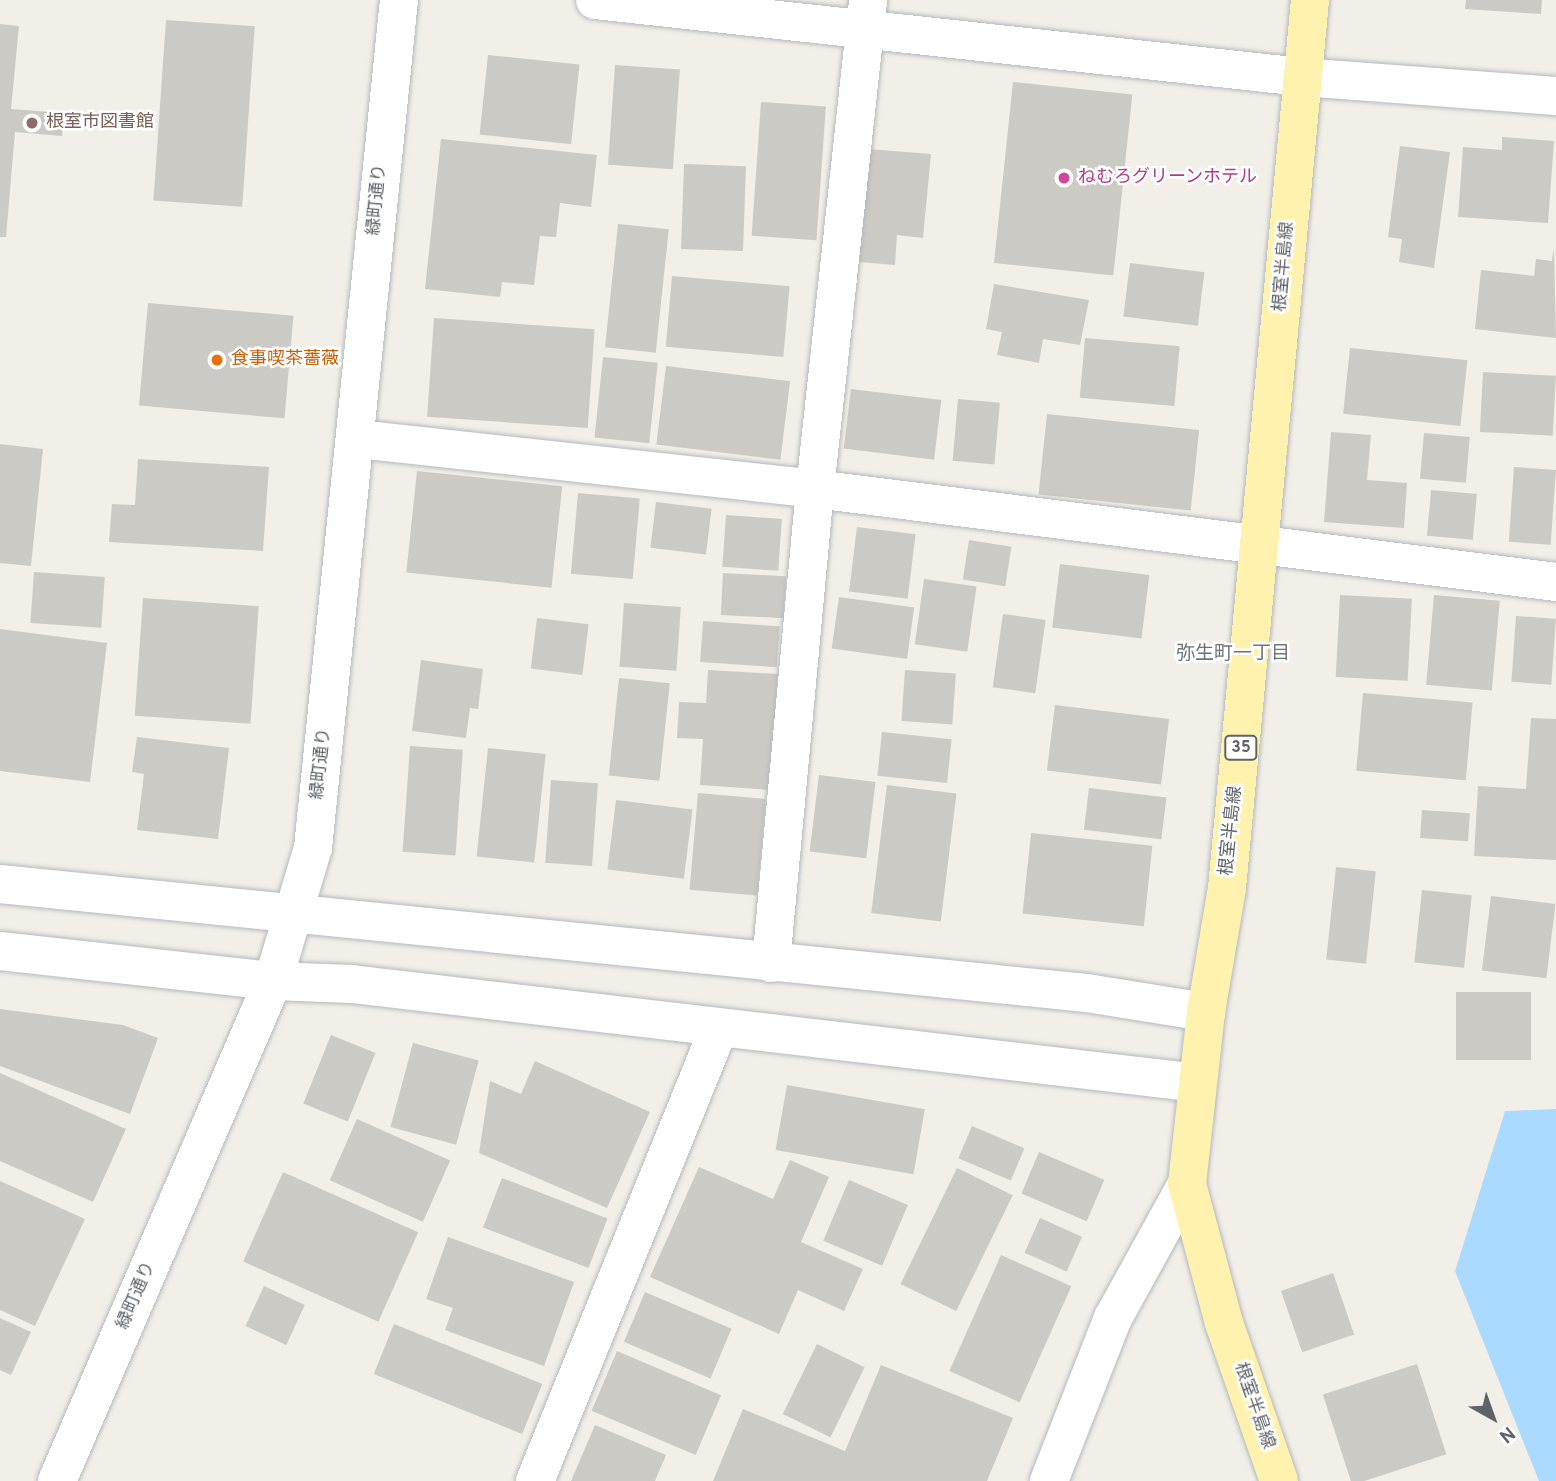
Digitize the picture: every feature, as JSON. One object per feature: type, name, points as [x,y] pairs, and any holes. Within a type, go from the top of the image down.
[{"type":"main road","name":"根室半島線","points":[[1279,1481],[1224,1323],[1186,1184],[1206,1012],[1227,888],[1310,0]]},
{"type":"street","name":"緑町通り","points":[[57,1481],[273,981],[296,915],[313,848],[357,439],[399,0]]},
{"type":"street","points":[[595,0],[867,15],[1302,77],[1556,96]]},
{"type":"street","points":[[771,963],[815,489],[867,15]]},
{"type":"street","points":[[357,439],[815,489],[1556,582]]},
{"type":"street","points":[[0,884],[1087,993],[1206,1012]]},
{"type":"street","points":[[0,951],[273,981],[352,985],[1197,1083]]},
{"type":"street","points":[[535,1481],[719,1028]]},
{"type":"street","points":[[1049,1481],[1113,1318],[1186,1184]]},
{"type":"water","points":[[1556,1109],[1556,1481],[1539,1481],[1455,1271],[1505,1111]]},
{"type":"building","points":[[1466,0],[1542,0],[1541,14],[1465,9]]},
{"type":"building","points":[[166,20],[255,26],[242,207],[153,201]]},
{"type":"building","name":"根室市図書館","points":[[0,24],[19,26],[11,109],[64,113],[62,136],[15,132],[6,237],[0,237]]},
{"type":"building","points":[[488,55],[579,65],[571,144],[480,135]]},
{"type":"building","points":[[615,65],[680,70],[673,169],[608,165]]},
{"type":"building","name":"ねむろグリーンホテル","points":[[1013,82],[1132,95],[1113,276],[994,263]]},
{"type":"building","points":[[761,102],[826,107],[816,240],[752,236]]},
{"type":"building","points":[[1502,137],[1554,141],[1548,223],[1458,217],[1463,147],[1502,150]]},
{"type":"building","points":[[441,139],[597,155],[591,207],[560,203],[556,237],[540,236],[534,285],[502,282],[500,297],[425,289]]},
{"type":"building","points":[[1400,146],[1450,152],[1434,268],[1399,262],[1402,239],[1388,237]]},
{"type":"building","points":[[868,149],[931,154],[923,238],[897,235],[895,265],[859,262]]},
{"type":"building","points":[[684,164],[746,166],[743,251],[681,249]]},
{"type":"building","points":[[618,224],[669,229],[656,353],[605,347]]},
{"type":"building","points":[[1554,247],[1556,338],[1475,329],[1481,270],[1534,276],[1536,259],[1552,261]]},
{"type":"building","points":[[1130,263],[1204,272],[1198,326],[1123,317]]},
{"type":"building","points":[[672,276],[790,286],[783,357],[666,347]]},
{"type":"building","points":[[994,284],[1089,300],[1080,345],[1043,339],[1039,363],[997,355],[1002,332],[986,329]]},
{"type":"building","name":"食事喫茶薔薇","points":[[148,303],[293,316],[284,418],[139,406]]},
{"type":"building","points":[[434,318],[595,329],[588,428],[427,417]]},
{"type":"building","points":[[1085,338],[1180,346],[1174,406],[1080,398]]},
{"type":"building","points":[[1350,348],[1467,360],[1460,426],[1343,414]]},
{"type":"building","points":[[603,357],[658,363],[649,443],[595,438]]},
{"type":"building","points":[[666,366],[790,381],[780,460],[656,444]]},
{"type":"building","points":[[1483,372],[1556,376],[1553,436],[1480,432]]},
{"type":"building","points":[[851,389],[941,400],[934,460],[844,449]]},
{"type":"building","points":[[958,399],[1000,403],[994,464],[953,461]]},
{"type":"building","points":[[1047,414],[1199,430],[1191,511],[1039,495]]},
{"type":"building","points":[[1331,432],[1371,435],[1367,480],[1407,483],[1404,528],[1324,522]]},
{"type":"building","points":[[1424,433],[1470,437],[1466,483],[1420,479]]},
{"type":"building","points":[[0,444],[43,449],[31,566],[0,563]]},
{"type":"building","points":[[138,459],[269,467],[263,551],[109,542],[112,504],[135,505]]},
{"type":"building","points":[[1514,467],[1556,470],[1551,545],[1509,542]]},
{"type":"building","points":[[417,471],[562,486],[552,588],[406,572]]},
{"type":"building","points":[[1431,490],[1477,494],[1473,540],[1427,536]]},
{"type":"building","points":[[578,493],[640,498],[633,579],[571,574]]},
{"type":"building","points":[[656,502],[712,509],[706,554],[650,548]]},
{"type":"building","points":[[726,515],[782,519],[778,571],[722,567]]},
{"type":"building","points":[[857,527],[916,534],[908,599],[849,592]]},
{"type":"building","points":[[969,540],[1011,547],[1005,586],[963,580]]},
{"type":"building","points":[[1060,564],[1149,575],[1142,638],[1052,628]]},
{"type":"building","points":[[34,572],[105,577],[101,628],[30,623]]},
{"type":"building","points":[[723,573],[786,576],[784,618],[721,615]]},
{"type":"building","points":[[924,579],[976,586],[967,652],[915,644]]},
{"type":"building","points":[[1340,595],[1412,599],[1408,681],[1336,677]]},
{"type":"building","points":[[1434,595],[1500,601],[1492,690],[1426,685]]},
{"type":"building","points":[[839,597],[914,608],[907,659],[832,648]]},
{"type":"building","points":[[143,598],[259,606],[250,724],[135,716]]},
{"type":"building","points":[[624,603],[681,607],[676,671],[620,667]]},
{"type":"building","points":[[1003,614],[1046,620],[1035,693],[993,687]]},
{"type":"building","points":[[1516,616],[1556,619],[1551,685],[1511,682]]},
{"type":"building","points":[[537,618],[589,624],[582,675],[531,669]]},
{"type":"building","points":[[703,621],[780,626],[777,667],[700,662]]},
{"type":"building","points":[[0,629],[107,643],[90,782],[0,771]]},
{"type":"building","points":[[421,660],[483,669],[478,709],[470,708],[466,738],[412,731]]},
{"type":"building","points":[[708,670],[778,674],[770,790],[700,785],[703,739],[677,738],[679,702],[706,703]]},
{"type":"building","points":[[905,670],[956,674],[952,724],[901,721]]},
{"type":"building","points":[[619,678],[670,683],[659,781],[609,775]]},
{"type":"building","points":[[1363,693],[1473,703],[1466,780],[1356,771]]},
{"type":"building","points":[[1055,705],[1169,719],[1161,785],[1047,771]]},
{"type":"building","points":[[1531,718],[1556,719],[1556,860],[1474,856],[1478,786],[1526,789]]},
{"type":"building","points":[[882,732],[952,739],[947,783],[877,776]]},
{"type":"building","points":[[137,737],[229,748],[218,839],[137,830],[144,774],[132,772]]},
{"type":"building","points":[[410,746],[463,750],[455,855],[403,852]]},
{"type":"building","points":[[488,748],[546,754],[534,862],[477,856]]},
{"type":"building","points":[[819,775],[876,782],[866,858],[810,851]]},
{"type":"building","points":[[551,780],[598,783],[592,866],[545,863]]},
{"type":"building","points":[[887,785],[956,794],[941,922],[871,913]]},
{"type":"building","points":[[1089,788],[1166,798],[1161,839],[1084,830]]},
{"type":"building","points":[[698,793],[766,799],[757,896],[690,890]]},
{"type":"building","points":[[616,800],[692,809],[684,879],[607,869]]},
{"type":"building","points":[[1422,810],[1470,813],[1468,841],[1420,838]]},
{"type":"building","points":[[1031,833],[1152,846],[1144,926],[1023,914]]},
{"type":"building","points":[[1336,867],[1376,871],[1366,964],[1326,959]]},
{"type":"building","points":[[1422,890],[1472,895],[1464,968],[1414,963]]},
{"type":"building","points":[[1491,896],[1556,904],[1546,978],[1482,970]]},
{"type":"building","points":[[1456,992],[1531,992],[1531,1060],[1456,1060]]},
{"type":"building","points":[[0,1009],[123,1025],[158,1038],[130,1114],[0,1066]]},
{"type":"building","points":[[331,1035],[376,1053],[348,1122],[303,1104]]},
{"type":"building","points":[[413,1043],[479,1061],[456,1145],[390,1127]]},
{"type":"building","points":[[535,1061],[650,1112],[607,1208],[479,1153],[490,1081],[521,1094]]},
{"type":"building","points":[[0,1073],[126,1129],[93,1202],[0,1161]]},
{"type":"building","points":[[787,1085],[925,1109],[913,1174],[776,1150]]},
{"type":"building","points":[[357,1119],[450,1160],[423,1222],[330,1180]]},
{"type":"building","points":[[972,1126],[1024,1148],[1011,1180],[958,1158]]},
{"type":"building","points":[[1039,1152],[1104,1180],[1087,1221],[1021,1193]]},
{"type":"building","points":[[790,1160],[829,1177],[801,1242],[863,1269],[844,1311],[798,1290],[779,1334],[650,1277],[699,1167],[773,1199]]},
{"type":"building","points":[[957,1168],[1013,1195],[956,1311],[900,1284]]},
{"type":"building","points":[[283,1172],[418,1232],[378,1322],[243,1262]]},
{"type":"building","points":[[502,1178],[607,1218],[589,1268],[483,1227]]},
{"type":"building","points":[[849,1180],[908,1205],[882,1266],[823,1241]]},
{"type":"building","points":[[0,1181],[85,1219],[35,1326],[0,1310]]},
{"type":"building","points":[[1040,1218],[1082,1237],[1067,1271],[1025,1253]]},
{"type":"building","points":[[448,1237],[574,1282],[544,1366],[445,1330],[453,1308],[426,1299]]},
{"type":"building","points":[[1001,1255],[1071,1286],[1020,1402],[949,1371]]},
{"type":"building","points":[[1333,1273],[1354,1334],[1302,1352],[1281,1291]]},
{"type":"building","points":[[264,1286],[305,1305],[286,1345],[245,1326]]},
{"type":"building","points":[[645,1292],[732,1329],[710,1378],[624,1342]]},
{"type":"building","points":[[0,1318],[31,1332],[11,1375],[0,1370]]},
{"type":"building","points":[[394,1324],[542,1384],[522,1434],[374,1374]]},
{"type":"building","points":[[817,1344],[865,1367],[830,1437],[783,1414]]},
{"type":"building","points":[[617,1351],[721,1395],[696,1455],[592,1411]]},
{"type":"building","points":[[1417,1364],[1446,1454],[1364,1481],[1351,1481],[1323,1395]]},
{"type":"building","points":[[881,1365],[1013,1418],[987,1481],[713,1481],[743,1409],[845,1451]]},
{"type":"building","points":[[595,1425],[666,1455],[655,1481],[571,1481]]},
{"type":"place","name":"根室市図書館","points":[[32,123]]},
{"type":"place","name":"ねむろグリーンホテル","points":[[1064,178]]},
{"type":"place","name":"食事喫茶薔薇","points":[[217,360]]},
{"type":"district","name":"弥生町一丁目","points":[[1233,655]]}]
